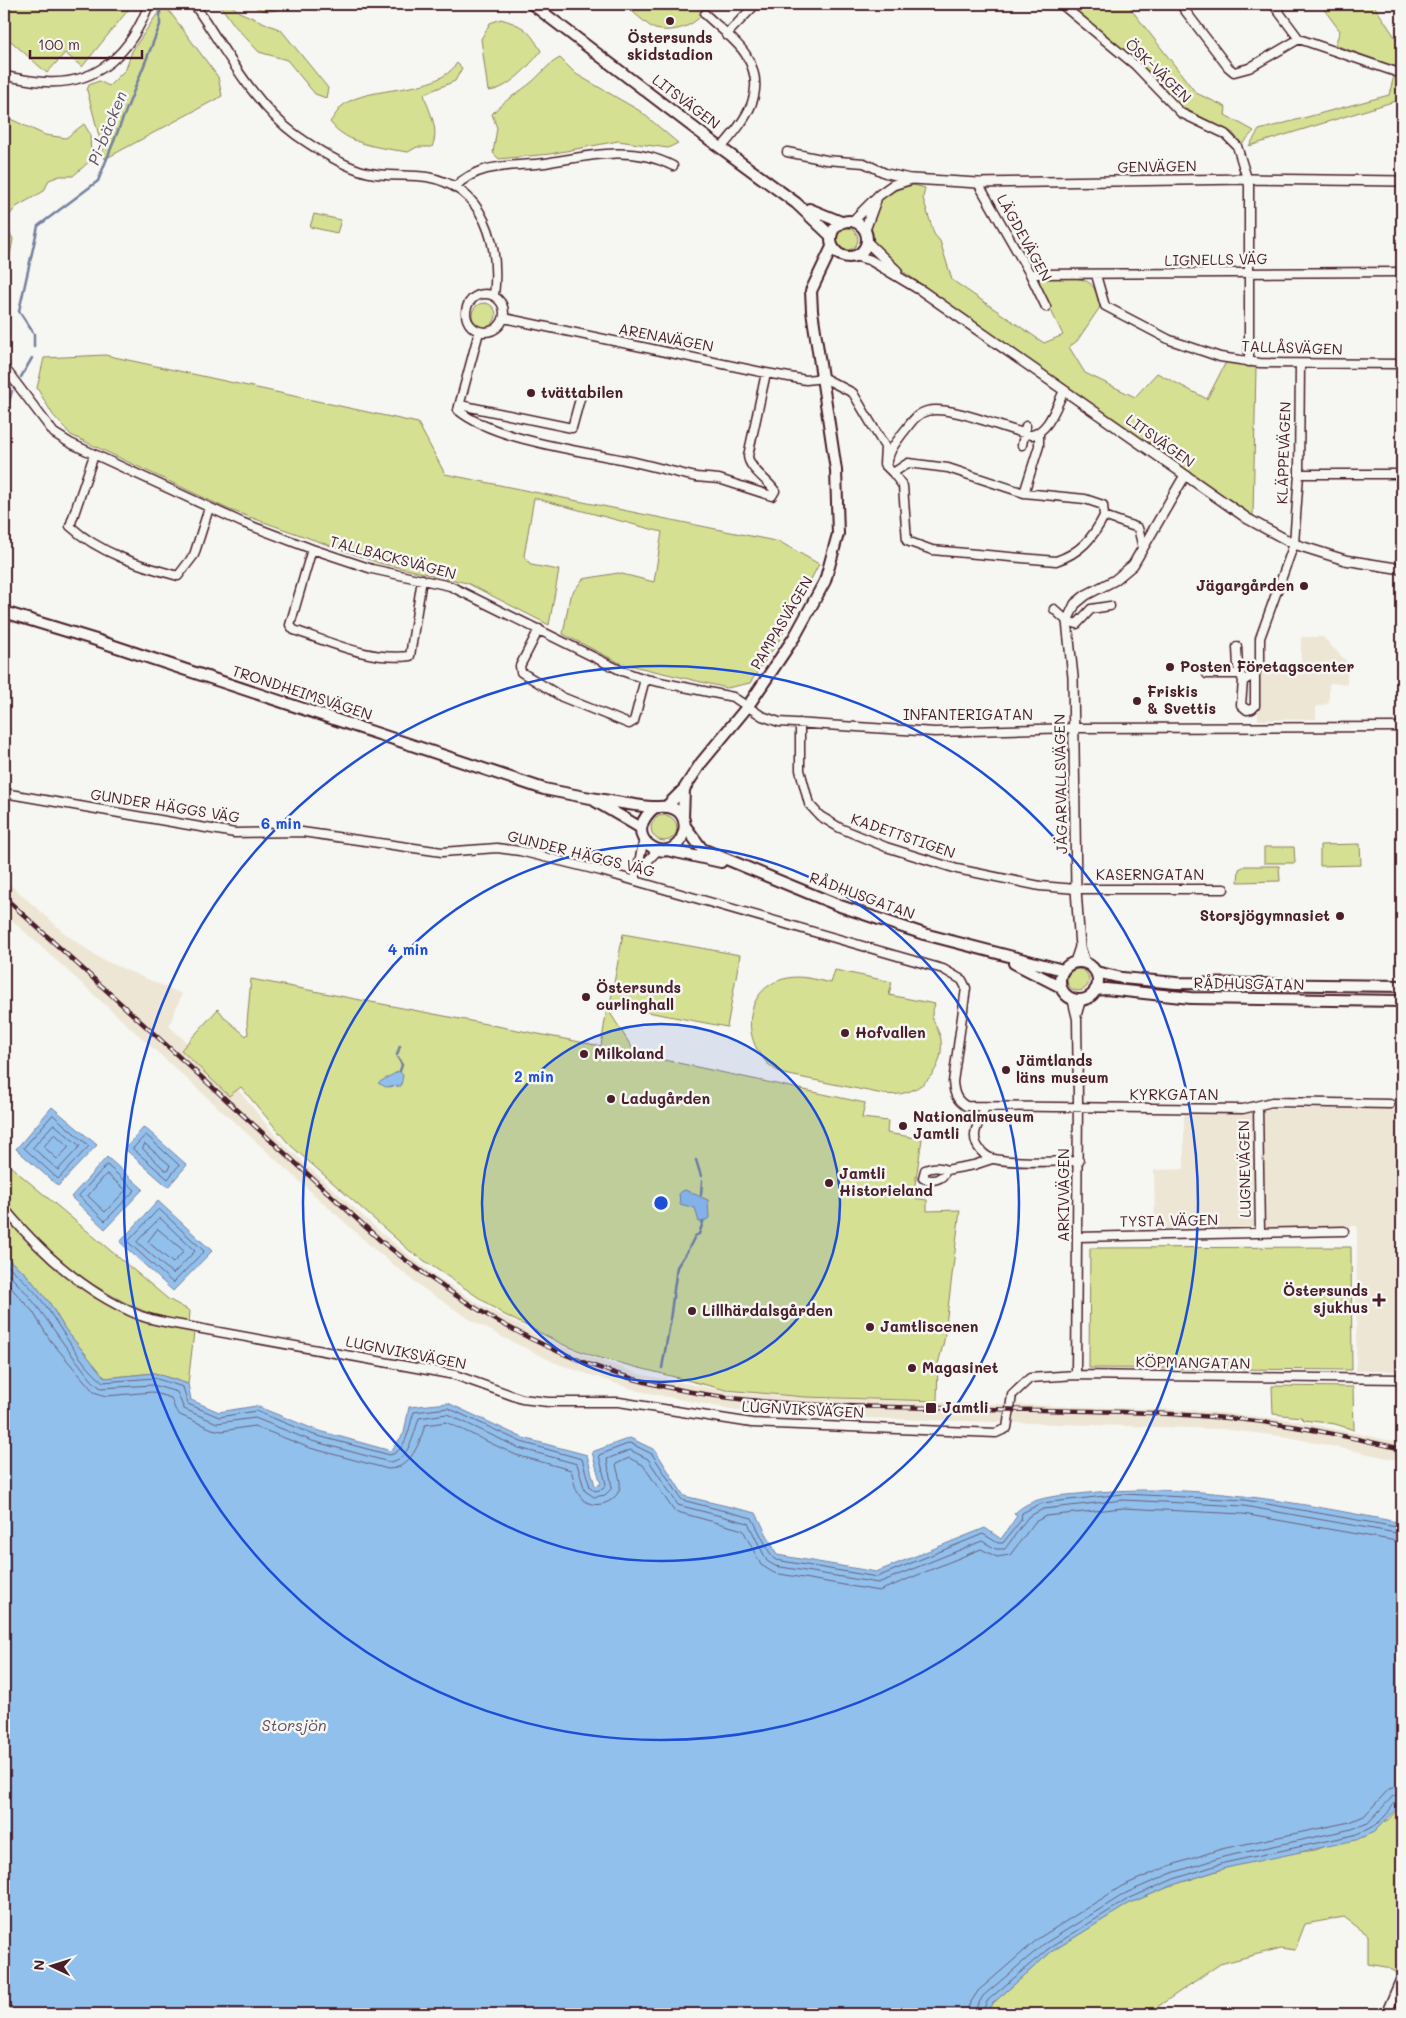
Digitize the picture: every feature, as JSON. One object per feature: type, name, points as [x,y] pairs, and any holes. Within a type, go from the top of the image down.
[{"type":"main road","name":"LITSVÄGEN","points":[[532,4],[798,205],[830,236]]},
{"type":"main road","name":"LITSVÄGEN","points":[[798,205],[841,222]]},
{"type":"main road","points":[[822,271],[844,257],[856,256],[864,250],[867,242],[865,230],[853,221],[841,222],[830,236],[832,247],[844,257]]},
{"type":"main road","name":"PAMPASVÄGEN","points":[[667,806],[684,789],[701,763],[748,706],[795,636],[825,581],[838,534],[836,470],[824,378],[812,311],[811,291],[832,247]]},
{"type":"main road","name":"TRONDHEIMSVÄGEN","points":[[4,612],[96,640],[544,789],[592,799],[655,807]]},
{"type":"main road","points":[[684,789],[684,822],[681,841],[662,850],[650,846],[644,839],[641,828],[645,815],[655,807],[667,806],[676,810],[684,822]]},
{"type":"main road","name":"TRONDHEIMSVÄGEN","points":[[592,799],[641,828]]},
{"type":"main road","name":"RÅDHUSGATAN","points":[[684,822],[702,849],[840,906],[924,934],[995,954],[1063,970]]},
{"type":"main road","name":"RÅDHUSGATAN","points":[[662,850],[749,868]]},
{"type":"main road","name":"RÅDHUSGATAN","points":[[995,954],[1061,987]]},
{"type":"main road","points":[[1080,962],[1096,972],[1098,978],[1095,990],[1077,999],[1061,987],[1060,979],[1063,970],[1080,962]]},
{"type":"main road","name":"RÅDHUSGATAN","points":[[1096,972],[1122,978],[1176,983],[1402,986]]},
{"type":"main road","name":"RÅDHUSGATAN","points":[[1095,990],[1106,989],[1191,998],[1402,1001]]},
{"type":"street","points":[[4,76],[46,82],[67,81],[89,75],[120,56],[136,35],[149,4]]},
{"type":"street","points":[[194,4],[252,89],[272,113],[294,133],[327,156],[360,171],[428,178],[455,187],[469,199],[482,215],[490,233],[495,261],[494,296]]},
{"type":"street","points":[[726,35],[756,4]]},
{"type":"street","name":"ÖSK-VÄGEN","points":[[1061,4],[1135,65],[1181,113],[1225,134],[1232,140],[1238,151],[1250,185],[1250,362]]},
{"type":"street","points":[[1180,4],[1223,61],[1234,72],[1254,66],[1300,38]]},
{"type":"street","points":[[1273,4],[1300,38],[1402,74]]},
{"type":"street","points":[[705,14],[746,54],[753,70],[752,106],[722,147]]},
{"type":"street","name":"GENVÄGEN","points":[[787,152],[821,159],[864,163],[885,173],[912,179],[978,182],[1248,179],[1402,181]]},
{"type":"street","points":[[455,187],[467,175],[491,167],[544,163],[588,154],[647,156],[673,166]]},
{"type":"street","name":"GENVÄGEN","points":[[853,221],[879,194],[893,185],[912,179]]},
{"type":"street","name":"LÄGDEVÄGEN","points":[[978,182],[1030,274],[1046,307]]},
{"type":"street","points":[[865,230],[879,194]]},
{"type":"street","name":"LITSVÄGEN","points":[[867,242],[886,262],[922,292]]},
{"type":"street","name":"LITSVÄGEN","points":[[856,256],[870,260],[922,292],[1184,477],[1248,519],[1294,544],[1345,560],[1402,569]]},
{"type":"street","name":"LIGNELLS VÄG","points":[[1030,274],[1402,272]]},
{"type":"street","name":"TALLÅSVÄGEN","points":[[1096,275],[1105,306],[1170,340],[1220,358],[1250,362],[1300,364],[1402,364]]},
{"type":"street","points":[[479,294],[494,296],[503,305],[504,318],[501,325],[493,331],[479,332],[469,325],[466,310],[469,302],[479,294]]},
{"type":"street","name":"ARENAVÄGEN","points":[[504,318],[806,380],[824,378]]},
{"type":"street","points":[[479,332],[458,410],[470,419],[487,427],[613,460],[696,477],[719,479],[772,496],[775,491],[763,476],[751,466],[748,456],[766,372]]},
{"type":"street","name":"KLÄPPEVÄGEN","points":[[1242,677],[1241,705],[1247,710],[1252,709],[1255,706],[1256,674],[1260,661],[1260,638],[1294,544],[1299,474],[1300,364]]},
{"type":"street","name":"TALLBACKSVÄGEN","points":[[4,368],[54,433],[209,508],[312,549],[372,569],[450,586],[600,661],[645,679],[732,697],[748,706]]},
{"type":"street","points":[[824,378],[853,393],[884,447],[884,464],[903,486],[907,540],[932,550],[1056,561],[1073,555],[1095,535],[1104,516],[1103,505],[1085,499],[1024,493],[948,468],[908,463],[890,470]]},
{"type":"street","points":[[1024,493],[1042,447],[1039,433],[1064,391]]},
{"type":"street","points":[[461,402],[572,428],[581,395]]},
{"type":"street","points":[[890,470],[889,453],[913,419],[926,411],[943,410],[1025,430],[1032,435],[1039,433]]},
{"type":"street","points":[[1022,445],[1025,430]]},
{"type":"street","points":[[94,454],[70,526],[84,539],[142,566],[178,576],[194,555],[209,508]]},
{"type":"street","points":[[1299,474],[1402,474]]},
{"type":"street","points":[[1068,621],[1075,604],[1086,595],[1115,580],[1133,565],[1184,477]]},
{"type":"street","points":[[1104,516],[1138,528],[1143,548]]},
{"type":"street","points":[[312,549],[290,625],[294,630],[358,652],[392,658],[410,656],[422,579]]},
{"type":"street","points":[[1054,609],[1068,621],[1077,624],[1091,609],[1110,606]]},
{"type":"street","name":"JÄGARVALLSVÄGEN","points":[[1068,621],[1073,677],[1076,889],[1080,962]]},
{"type":"street","points":[[538,629],[520,666],[520,672],[562,696],[629,724],[634,721],[645,679]]},
{"type":"street","points":[[1237,647],[1242,677]]},
{"type":"street","points":[[1206,674],[1242,677],[1256,674]]},
{"type":"street","name":"INFANTERIGATAN","points":[[748,706],[762,716],[779,722],[935,732],[1074,728],[1402,727]]},
{"type":"street","name":"KADETTSTIGEN","points":[[800,723],[800,770],[809,804],[820,816],[840,828],[886,847],[957,869],[1040,886],[1076,889]]},
{"type":"street","name":"GUNDER HÄGGS VÄG","points":[[4,793],[235,833],[302,832],[442,852],[497,848],[529,853],[635,880],[943,969],[962,980],[966,988],[953,1082],[954,1093],[960,1102]]},
{"type":"street","points":[[635,880],[644,839]]},
{"type":"street","points":[[638,871],[662,850]]},
{"type":"street","name":"KASERNGATAN","points":[[1076,889],[1224,888]]},
{"type":"street","name":"ARKIVVÄGEN","points":[[1076,1375],[1079,1161],[1077,999]]},
{"type":"street","name":"KYRKGATAN","points":[[960,1102],[966,1106],[984,1108],[1078,1109],[1243,1109],[1272,1102],[1390,1104]]},
{"type":"street","name":"LUGNEVÄGEN","points":[[1258,1106],[1260,1232]]},
{"type":"street","points":[[984,1108],[984,1114],[976,1128],[975,1138],[980,1150],[992,1159]]},
{"type":"street","points":[[946,1170],[974,1165],[992,1159],[1079,1161]]},
{"type":"street","name":"LUGNVIKSVÄGEN","points":[[4,1208],[45,1253],[86,1287],[142,1316],[175,1324],[455,1375],[522,1399],[548,1402],[619,1402],[752,1423],[996,1433],[1007,1428],[1008,1416]]},
{"type":"street","name":"TYSTA VÄGEN","points":[[1078,1237],[1344,1231]]},
{"type":"street","name":"KÖPMANGATAN","points":[[1008,1416],[1012,1395],[1030,1378],[1076,1375],[1402,1379]]},
{"type":"street","points":[[1386,2013],[1402,1977]]},
{"type":"street","points":[[1399,2014],[1402,2006]]},
{"type":"shaded area","points":[[1301,637],[1323,637],[1347,662],[1347,685],[1331,683],[1329,685],[1329,703],[1316,707],[1316,719],[1258,720],[1258,676],[1263,667],[1301,667]]},
{"type":"shaded area","points":[[4,879],[68,936],[101,959],[182,994],[169,1026],[235,1086],[278,1139],[385,1236],[434,1275],[481,1305],[565,1348],[642,1375],[737,1393],[832,1399],[1192,1410],[1291,1420],[1402,1443],[1402,1461],[1288,1437],[1222,1429],[831,1417],[735,1410],[638,1391],[558,1364],[471,1320],[424,1289],[374,1249],[4,913]]},
{"type":"shaded area","name":"Östersunds sjukhus","points":[[1264,1109],[1402,1109],[1402,1371],[1356,1371],[1357,1226],[1155,1229],[1154,1170],[1184,1169],[1184,1113],[1252,1113]]},
{"type":"green space","points":[[4,4],[133,4],[82,67],[65,53],[47,73],[4,35]]},
{"type":"green space","points":[[164,4],[218,77],[222,96],[105,159],[87,90],[89,85],[99,81],[109,86],[126,69],[132,51]]},
{"type":"green space","points":[[219,4],[230,4],[239,12],[281,30],[328,88],[326,98],[315,94],[287,60],[259,52],[235,26]]},
{"type":"green space","points":[[250,4],[289,4],[280,9],[270,11],[259,9]]},
{"type":"green space","name":"Östersunds skidstadion","points":[[624,4],[707,4],[700,17],[694,22],[679,29],[663,30],[652,27]]},
{"type":"green space","points":[[1066,4],[1127,4],[1196,93],[1226,107],[1225,115],[1254,131],[1241,145],[1233,133],[1180,106],[1136,61]]},
{"type":"green space","points":[[1320,4],[1373,4],[1397,40],[1402,41],[1402,69],[1335,45],[1340,31]]},
{"type":"green space","points":[[501,19],[521,27],[529,33],[541,51],[510,82],[496,90],[488,91],[481,39],[490,23]]},
{"type":"green space","points":[[560,58],[576,74],[640,111],[678,143],[668,148],[618,141],[550,154],[499,159],[493,153],[497,128],[492,114]]},
{"type":"green space","points":[[457,63],[462,68],[455,81],[424,94],[435,133],[432,147],[417,147],[408,152],[376,147],[355,141],[337,130],[330,122],[342,106],[354,99],[434,81],[447,73]]},
{"type":"green space","points":[[1394,76],[1402,79],[1402,99],[1249,146],[1259,130],[1389,95]]},
{"type":"green space","points":[[4,116],[45,135],[66,138],[84,124],[90,134],[91,160],[73,176],[60,176],[49,180],[44,191],[16,207],[4,222]]},
{"type":"green space","points":[[914,185],[925,188],[923,198],[934,234],[940,241],[952,280],[1044,343],[1063,335],[1039,286],[1040,279],[1069,278],[1084,280],[1090,283],[1095,290],[1100,307],[1077,341],[1069,347],[1085,373],[1135,397],[1157,373],[1207,399],[1226,362],[1256,366],[1253,516],[1013,350],[887,260],[871,240],[871,228],[875,209],[885,196]]},
{"type":"green space","points":[[314,214],[341,220],[337,233],[310,227]]},
{"type":"green space","points":[[4,222],[13,239],[5,281],[9,335],[4,338]]},
{"type":"green space","points":[[847,228],[855,231],[858,239],[855,247],[847,250],[839,247],[836,239],[839,231]]},
{"type":"green space","points":[[484,303],[492,307],[496,315],[492,323],[484,327],[476,323],[472,315],[476,307]]},
{"type":"green space","points":[[105,355],[418,423],[445,474],[780,542],[819,564],[780,639],[750,683],[727,688],[620,663],[563,634],[570,596],[583,579],[618,573],[654,582],[662,532],[534,498],[524,556],[531,565],[559,570],[549,625],[467,583],[379,563],[230,510],[71,435],[53,415],[37,388],[44,358]]},
{"type":"green space","points":[[664,815],[673,819],[677,828],[673,837],[664,841],[655,837],[651,828],[655,819]]},
{"type":"green space","points":[[1360,844],[1361,865],[1320,866],[1320,845]]},
{"type":"green space","points":[[1264,847],[1294,847],[1295,863],[1264,863]]},
{"type":"green space","points":[[1245,866],[1279,866],[1280,881],[1238,882],[1239,869]]},
{"type":"green space","points":[[623,934],[740,955],[727,1027],[610,1005]]},
{"type":"green space","points":[[1078,969],[1086,972],[1089,980],[1086,988],[1078,991],[1070,988],[1067,980],[1070,972]]},
{"type":"green space","name":"Hofvallen","points":[[835,970],[892,982],[889,995],[935,1004],[932,1015],[941,1040],[941,1052],[933,1073],[926,1082],[906,1092],[895,1095],[883,1094],[784,1074],[769,1065],[759,1053],[752,1038],[750,1023],[753,1008],[760,994],[771,984],[793,977],[804,977],[831,983]]},
{"type":"green space","name":"Jamtli","points":[[251,979],[601,1046],[607,1008],[636,1054],[865,1103],[862,1118],[888,1121],[887,1133],[922,1139],[913,1198],[927,1200],[927,1211],[960,1210],[944,1341],[938,1364],[937,1401],[805,1397],[726,1390],[596,1357],[564,1345],[503,1314],[410,1251],[289,1144],[241,1087],[229,1096],[181,1050],[218,1009],[226,1019],[246,1036],[248,1034],[247,1023]]},
{"type":"green space","points":[[4,1161],[168,1299],[190,1311],[189,1323],[149,1313],[122,1301],[84,1278],[50,1251],[4,1202]]},
{"type":"green space","points":[[4,1220],[15,1227],[40,1254],[63,1274],[97,1298],[151,1322],[194,1332],[188,1384],[154,1373],[105,1378],[65,1329],[49,1302],[26,1274],[4,1256]]},
{"type":"green space","points":[[1351,1247],[1352,1370],[1089,1368],[1090,1248]]},
{"type":"green space","points":[[1272,1386],[1353,1387],[1354,1430],[1335,1424],[1304,1420],[1301,1417],[1273,1414]]},
{"type":"green space","points":[[1402,1804],[1402,1976],[1386,1967],[1368,1964],[1368,1935],[1344,1917],[1305,1924],[1295,1950],[1281,1948],[1220,1964],[1147,2014],[985,2014],[992,2004],[1051,1952],[1130,1903],[1176,1884],[1226,1868],[1275,1855],[1316,1850],[1388,1820]]},
{"type":"water","points":[[399,1071],[403,1075],[401,1086],[386,1087],[378,1083]]},
{"type":"water","points":[[52,1107],[97,1145],[58,1186],[16,1149]]},
{"type":"water","points":[[144,1127],[187,1165],[168,1187],[125,1149]]},
{"type":"water","points":[[107,1157],[143,1189],[105,1229],[71,1197]]},
{"type":"water","points":[[685,1190],[708,1200],[709,1218],[699,1222],[695,1208],[680,1204],[679,1193]]},
{"type":"water","points":[[158,1201],[212,1251],[173,1291],[120,1242]]},
{"type":"water","name":"Storsjön","points":[[4,1256],[26,1274],[49,1302],[65,1329],[105,1378],[154,1373],[188,1384],[191,1400],[219,1412],[256,1406],[316,1430],[391,1451],[404,1433],[409,1407],[448,1403],[523,1438],[587,1455],[595,1486],[601,1484],[592,1452],[630,1438],[655,1450],[684,1496],[756,1513],[777,1555],[876,1572],[985,1528],[1001,1539],[1017,1516],[1014,1514],[1028,1504],[1044,1498],[1119,1491],[1160,1490],[1241,1496],[1281,1501],[1402,1523],[1402,1803],[1374,1832],[1356,1840],[1226,1868],[1176,1884],[1130,1903],[1051,1952],[992,2004],[985,2014],[4,2014]]},
{"type":"waterway","name":"Pi-bäcken","points":[[34,347],[34,334],[19,311],[38,226],[98,181],[160,25],[160,4]]},
{"type":"waterway","name":"Pi-bäcken","points":[[21,377],[32,358]]},
{"type":"waterway","name":"Pi-bäcken","points":[[4,421],[12,391]]},
{"type":"waterway","points":[[397,1055],[400,1046]]},
{"type":"waterway","points":[[398,1058],[402,1065],[400,1071]]},
{"type":"waterway","points":[[696,1160],[701,1176]]},
{"type":"waterway","points":[[701,1195],[702,1181]]},
{"type":"waterway","points":[[689,1248],[695,1236],[699,1234],[703,1222]]},
{"type":"waterway","points":[[670,1320],[677,1267],[688,1250]]},
{"type":"waterway","points":[[662,1368],[670,1323]]},
{"type":"railway","points":[[4,897],[381,1241],[464,1301],[523,1335],[585,1363],[657,1385],[737,1399],[818,1405],[1177,1414],[1292,1426],[1402,1449]]},
{"type":"place","name":"Östersunds skidstadion","points":[[670,21]]},
{"type":"place","name":"tvättabilen","points":[[531,393]]},
{"type":"place","name":"Jägargården","points":[[1304,586]]},
{"type":"place","name":"Posten Företagscenter","points":[[1170,667]]},
{"type":"place","name":"Friskis & Svettis","points":[[1137,701]]},
{"type":"place","name":"Storsjögymnasiet","points":[[1340,916]]},
{"type":"place","name":"Östersunds curlinghall","points":[[586,997]]},
{"type":"place","name":"Hofvallen","points":[[845,1033]]},
{"type":"place","name":"Milkoland","points":[[584,1054]]},
{"type":"place","name":"Jämtlands läns museum","points":[[1006,1070]]},
{"type":"place","name":"Ladugården","points":[[611,1099]]},
{"type":"place","name":"Nationalmuseum Jamtli","points":[[903,1126]]},
{"type":"place","name":"Jamtli Historieland","points":[[829,1183]]},
{"type":"place","name":"Östersunds sjukhus","points":[[1379,1300]]},
{"type":"place","name":"Lillhärdalsgården","points":[[692,1311]]},
{"type":"place","name":"Jamtliscenen","points":[[870,1327]]},
{"type":"place","name":"Magasinet","points":[[912,1368]]},
{"type":"place","name":"Jamtli","points":[[931,1408]]}]
